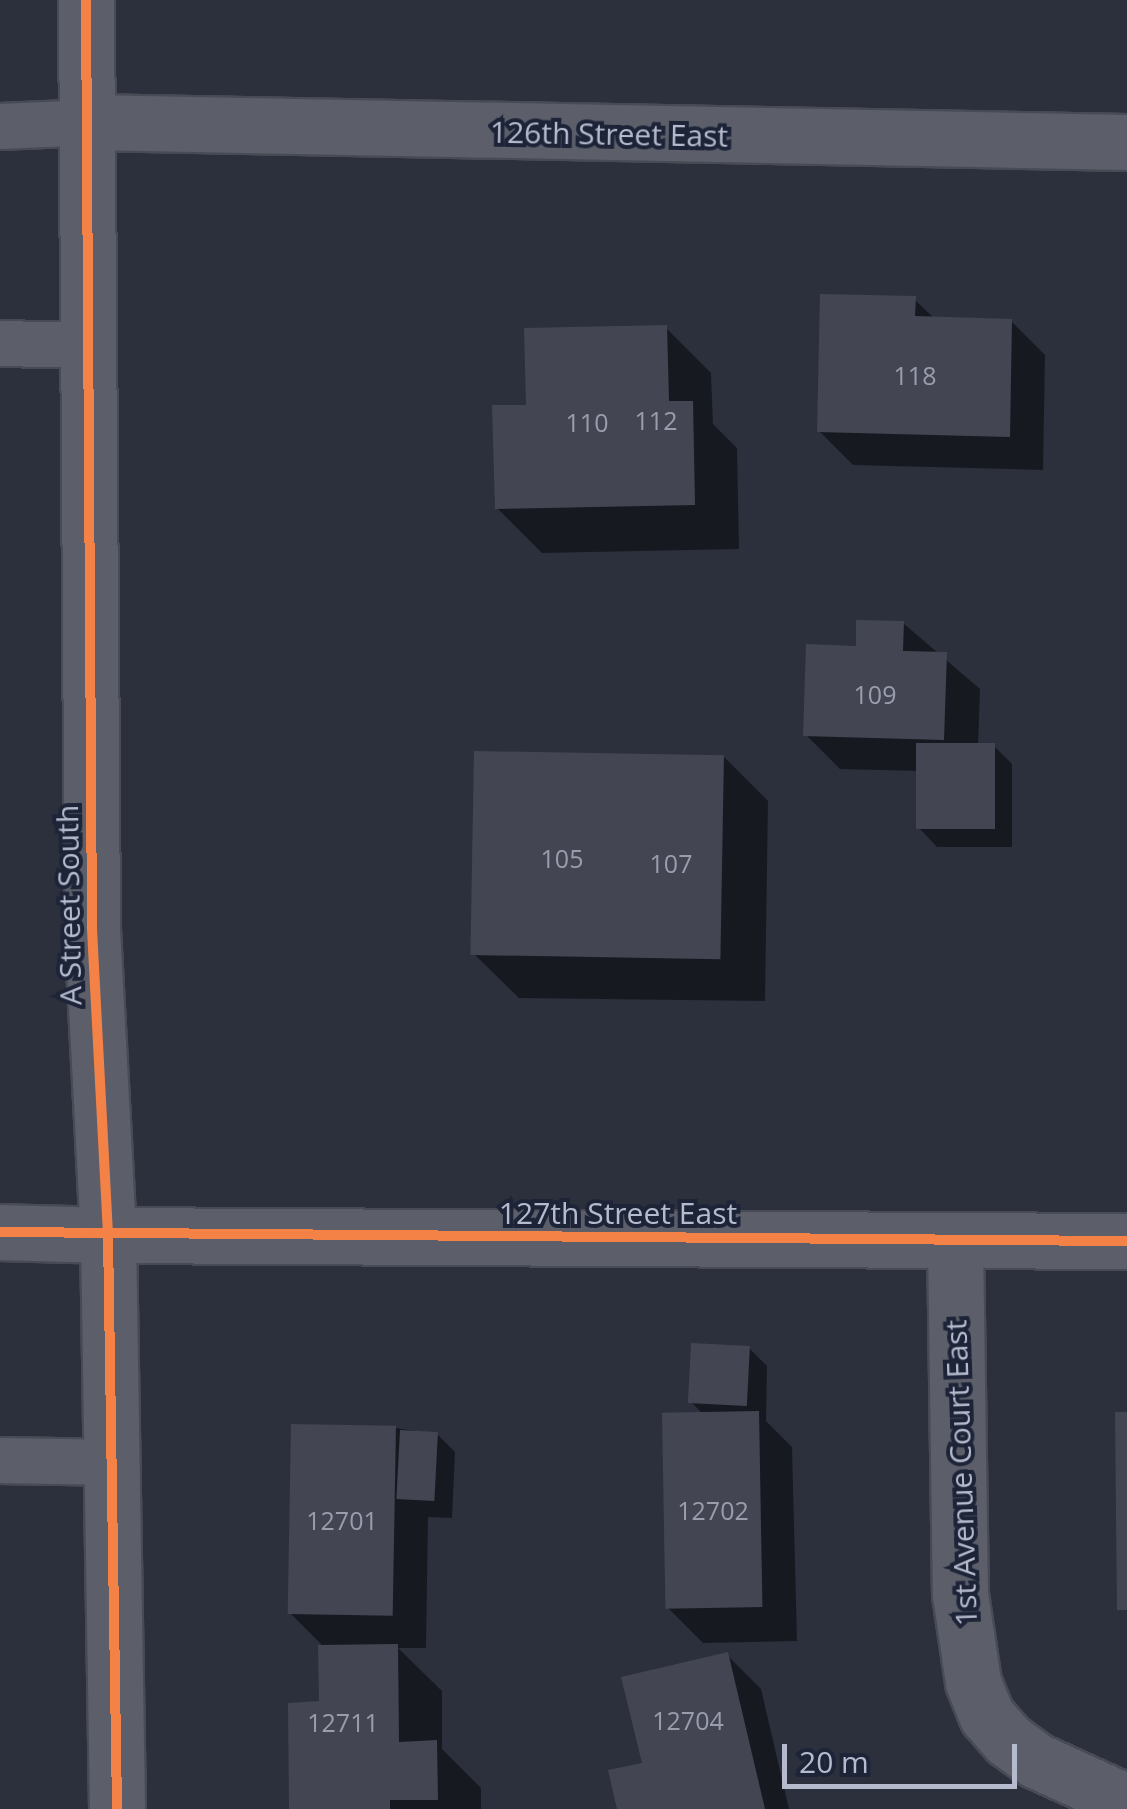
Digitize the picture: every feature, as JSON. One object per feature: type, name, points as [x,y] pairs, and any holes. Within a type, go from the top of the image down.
[{"type":"street","name":"A Street South","points":[[86,0],[90,122],[92,928],[108,1235],[117,1809]]},
{"type":"street","name":"126th Street East","points":[[90,122],[1127,142]]},
{"type":"street","name":"127th Street East","points":[[0,1232],[1127,1241]]},
{"type":"street","name":"1st Avenue Court East","points":[[955,1240],[960,1594],[973,1682],[987,1716],[1008,1740],[1037,1761],[1127,1802]]},
{"type":"lane","points":[[0,126],[90,122]]},
{"type":"lane","points":[[0,343],[91,345]]},
{"type":"lane","points":[[0,1460],[112,1462]]},
{"type":"building","points":[[820,294],[916,296],[915,316],[1012,319],[1010,437],[817,432]]},
{"type":"building","points":[[667,325],[669,401],[693,401],[695,505],[495,509],[492,405],[526,405],[524,328]]},
{"type":"building","points":[[856,620],[904,621],[903,651],[947,652],[944,740],[803,736],[806,644],[856,646]]},
{"type":"building","points":[[916,743],[995,743],[995,829],[916,829]]},
{"type":"building","points":[[474,751],[724,755],[720,959],[470,955]]},
{"type":"building","points":[[691,1343],[750,1346],[747,1406],[688,1403]]},
{"type":"building","points":[[759,1411],[762,1607],[665,1609],[662,1413]]},
{"type":"building","points":[[1115,1412],[1127,1412],[1127,1610],[1117,1610]]},
{"type":"building","points":[[291,1424],[396,1426],[393,1616],[288,1614]]},
{"type":"building","points":[[400,1430],[438,1432],[434,1501],[396,1499]]},
{"type":"building","points":[[398,1644],[399,1742],[437,1740],[438,1800],[390,1800],[390,1809],[289,1809],[288,1703],[319,1701],[318,1645]]},
{"type":"building","points":[[728,1652],[765,1809],[617,1809],[608,1770],[642,1763],[621,1677]]},
{"type":"cycle path","points":[[86,0],[92,929],[108,1235],[117,1809]]},
{"type":"cycle path","points":[[0,1232],[1127,1241]]}]
